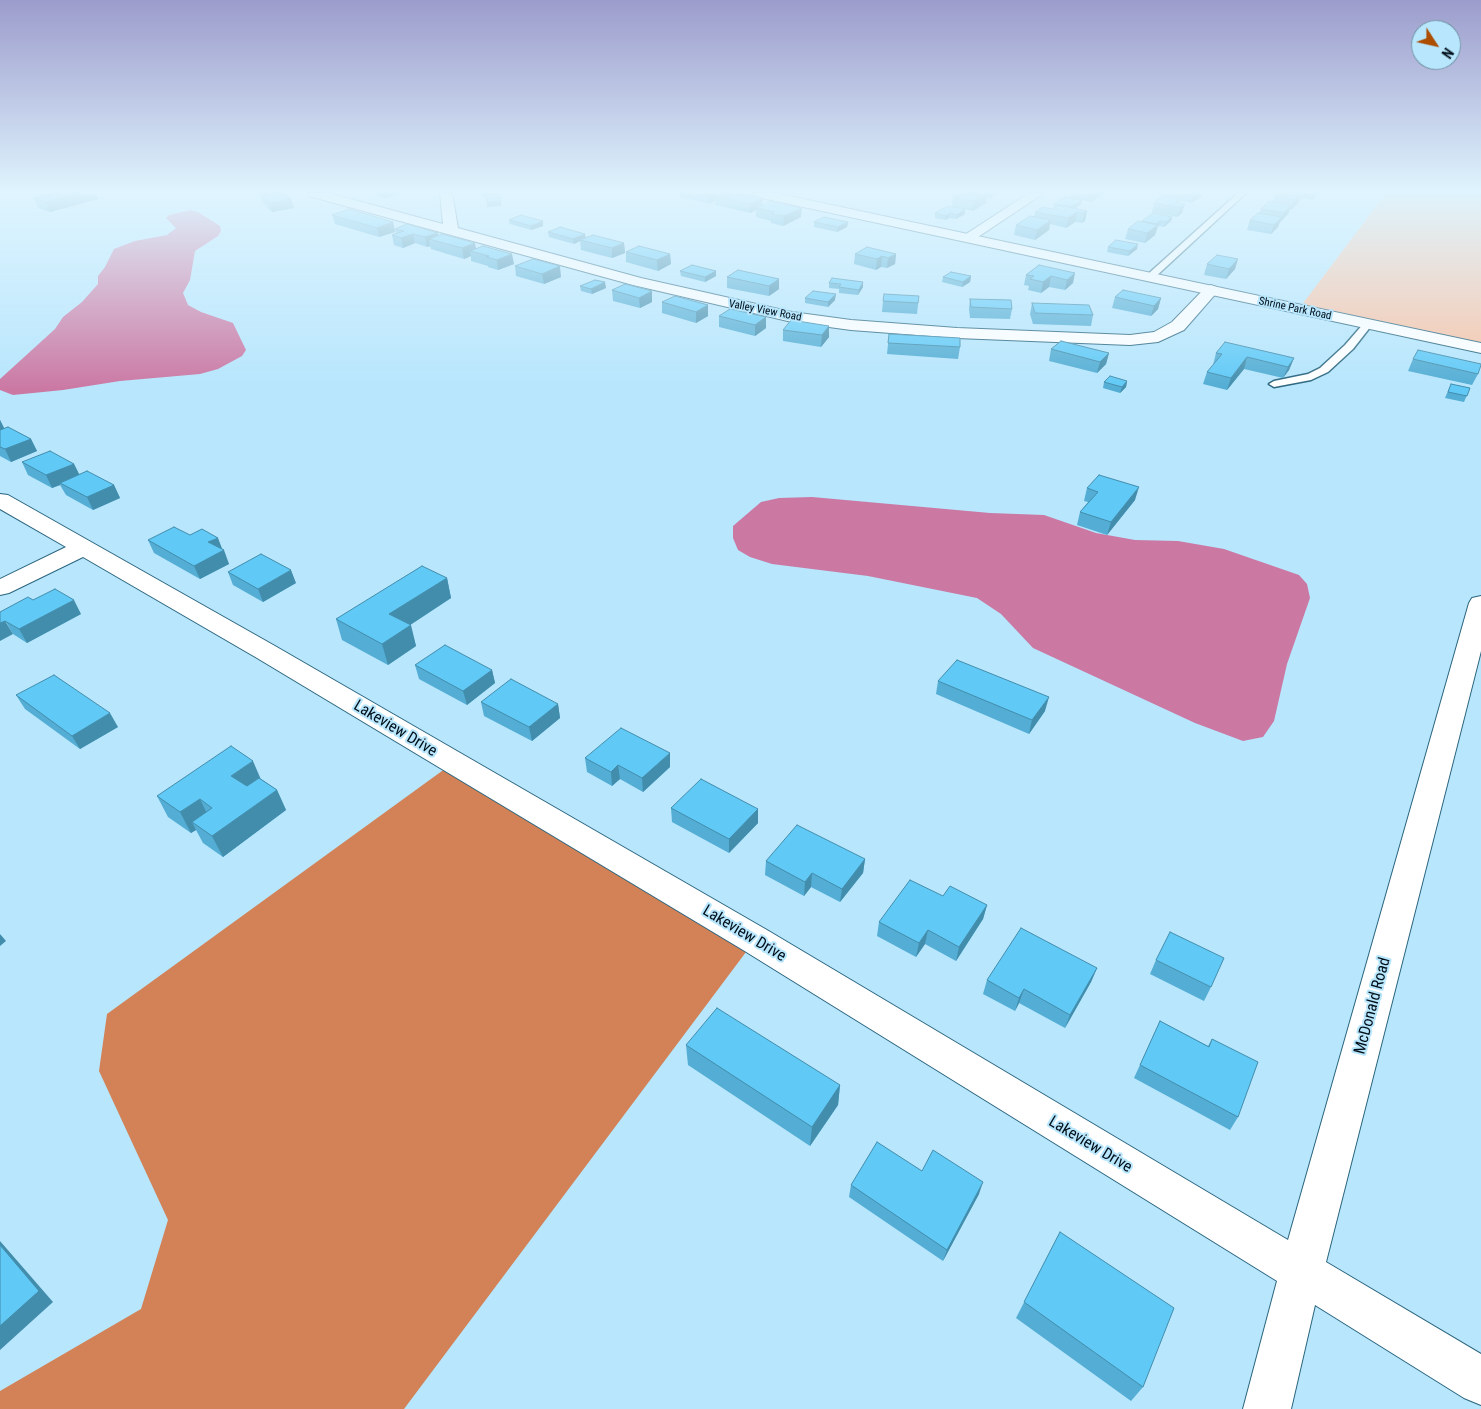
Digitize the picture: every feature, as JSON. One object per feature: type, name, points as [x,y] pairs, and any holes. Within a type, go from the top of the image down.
[{"type":"street","name":"Valley View Road","points":[[554,259],[638,282],[792,317],[880,327],[1013,336],[1130,340],[1158,337],[1178,326],[1211,290]]},
{"type":"street","name":"Shrine Park Road","points":[[1064,259],[1481,348]]},
{"type":"street","name":"Lakeview Drive","points":[[0,500],[266,652],[755,940],[1481,1381]]},
{"type":"street","points":[[0,588],[84,548]]},
{"type":"street","name":"McDonald Road","points":[[1267,1409],[1301,1273],[1481,603]]},
{"type":"lane","points":[[1150,277],[1170,259]]},
{"type":"lane","points":[[1274,384],[1311,378],[1324,370],[1349,348],[1368,324]]},
{"type":"shaded area","points":[[109,259],[194,259],[190,280],[183,293],[188,305],[201,312],[233,323],[246,350],[242,356],[218,369],[200,374],[120,381],[63,390],[13,395],[0,390],[0,379],[55,329],[63,317],[82,302],[98,284],[98,276]]},
{"type":"shaded area","points":[[1337,259],[1481,259],[1481,348],[1298,310]]},
{"type":"shaded area","points":[[812,497],[990,513],[1044,515],[1096,533],[1135,540],[1178,541],[1224,549],[1299,575],[1307,584],[1310,598],[1287,664],[1274,721],[1263,737],[1243,741],[1195,723],[1033,648],[1001,614],[977,598],[868,576],[772,564],[750,557],[738,550],[733,538],[733,526],[761,502],[779,498]]},
{"type":"shaded area","points":[[453,763],[755,940],[404,1409],[0,1409],[0,1391],[141,1309],[168,1220],[99,1071],[107,1014]]},
{"type":"building","points":[[533,259],[560,266],[542,274],[515,266]]},
{"type":"building","points":[[1213,259],[1238,259],[1229,269],[1207,264]]},
{"type":"building","points":[[692,265],[716,271],[705,277],[680,271]]},
{"type":"building","points":[[1039,265],[1075,273],[1067,280],[1051,276],[1043,282],[1030,279],[1034,276],[1026,275]]},
{"type":"building","points":[[738,270],[779,279],[769,286],[727,277]]},
{"type":"building","points":[[951,272],[971,276],[963,282],[943,277]]},
{"type":"building","points":[[832,278],[863,282],[859,290],[839,287],[841,284],[829,283]]},
{"type":"building","points":[[595,280],[605,282],[591,289],[580,286]]},
{"type":"building","points":[[625,284],[652,291],[639,298],[612,290]]},
{"type":"building","points":[[1123,290],[1161,298],[1154,306],[1115,297]]},
{"type":"building","points":[[813,291],[836,294],[828,302],[805,298]]},
{"type":"building","points":[[884,294],[919,296],[918,303],[883,301]]},
{"type":"building","points":[[675,296],[708,305],[696,312],[662,302]]},
{"type":"building","points":[[970,299],[1011,300],[1012,309],[971,307]]},
{"type":"building","points":[[1032,303],[1089,305],[1093,315],[1035,313]]},
{"type":"building","points":[[730,309],[766,317],[755,325],[719,316]]},
{"type":"building","points":[[791,320],[829,326],[822,335],[783,330]]},
{"type":"building","points":[[889,334],[960,338],[960,347],[888,343]]},
{"type":"building","points":[[1061,341],[1109,353],[1100,362],[1051,349]]},
{"type":"building","points":[[1225,342],[1294,358],[1288,367],[1247,357],[1231,378],[1207,372],[1222,354],[1216,353]]},
{"type":"building","points":[[1418,350],[1481,365],[1478,374],[1413,359]]},
{"type":"building","points":[[1110,376],[1127,381],[1122,387],[1104,382]]},
{"type":"building","points":[[1451,384],[1470,388],[1467,396],[1448,392]]},
{"type":"building","points":[[8,427],[31,439],[5,449],[0,447],[0,430]]},
{"type":"building","points":[[50,451],[74,464],[46,475],[22,462]]},
{"type":"building","points":[[87,471],[114,485],[87,497],[60,483]]},
{"type":"building","points":[[1099,475],[1139,487],[1111,522],[1080,512],[1098,492],[1087,488]]},
{"type":"building","points":[[174,527],[190,535],[202,529],[218,538],[208,542],[224,550],[194,566],[148,540]]},
{"type":"building","points":[[261,554],[291,570],[258,589],[228,572]]},
{"type":"building","points":[[422,566],[447,578],[389,614],[411,625],[382,644],[336,619]]},
{"type":"building","points":[[55,589],[74,600],[19,629],[5,621],[0,623],[0,612],[28,597],[33,600]]},
{"type":"building","points":[[445,645],[492,670],[463,691],[415,665]]},
{"type":"building","points":[[957,660],[1049,697],[1032,720],[938,681]]},
{"type":"building","points":[[54,675],[110,713],[72,736],[16,695]]},
{"type":"building","points":[[511,679],[558,704],[529,727],[481,702]]},
{"type":"building","points":[[621,728],[670,753],[642,778],[618,765],[611,772],[585,758]]},
{"type":"building","points":[[231,746],[253,761],[231,776],[247,786],[259,778],[277,790],[212,836],[192,822],[212,808],[200,799],[180,812],[157,796]]},
{"type":"building","points":[[701,779],[758,809],[729,839],[671,808]]},
{"type":"building","points":[[797,825],[865,859],[842,889],[812,873],[805,882],[766,861]]},
{"type":"building","points":[[910,880],[943,896],[950,886],[987,905],[959,947],[928,930],[919,943],[879,922]]},
{"type":"building","points":[[1021,928],[1097,968],[1070,1015],[1024,989],[1019,998],[987,980]]},
{"type":"building","points":[[1170,932],[1224,958],[1211,987],[1156,960]]},
{"type":"building","points":[[717,1008],[840,1085],[812,1127],[686,1045]]},
{"type":"building","points":[[1160,1021],[1209,1047],[1212,1039],[1258,1062],[1238,1117],[1140,1065]]},
{"type":"building","points":[[877,1142],[922,1171],[933,1150],[983,1182],[947,1250],[851,1185]]},
{"type":"building","points":[[1060,1232],[1174,1308],[1143,1387],[1024,1302]]},
{"type":"building","points":[[0,1245],[39,1291],[0,1326]]}]
